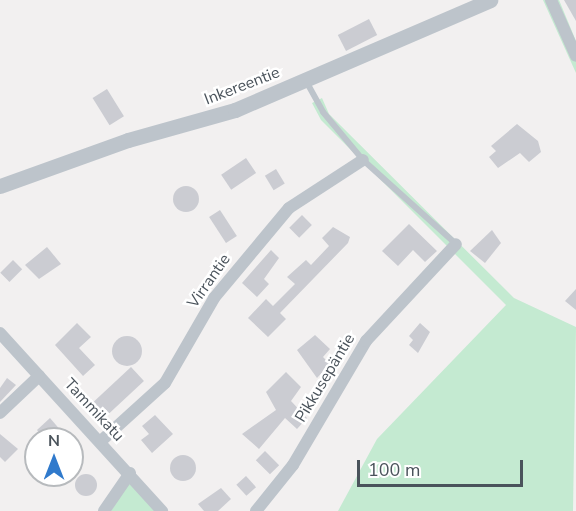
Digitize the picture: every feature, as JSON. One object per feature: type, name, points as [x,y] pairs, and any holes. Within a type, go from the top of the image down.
[{"type":"street","name":"Inkereentie","points":[[0,186],[128,140],[235,110],[490,0]]},
{"type":"street","points":[[550,0],[576,56]]},
{"type":"street","name":"Virrantie","points":[[101,441],[165,383],[214,298],[289,208],[363,160]]},
{"type":"street","name":"Pikkusepäntie","points":[[256,511],[293,465],[366,341],[456,244]]},
{"type":"street","name":"Tammikatu","points":[[0,333],[101,441],[162,511]]},
{"type":"street","points":[[0,413],[39,376]]},
{"type":"street","points":[[104,511],[130,473]]},
{"type":"lane","points":[[306,80],[323,112],[363,160],[456,244]]},
{"type":"green space","points":[[543,0],[559,0],[576,41],[576,73]]},
{"type":"green space","points":[[322,98],[329,114],[514,298],[576,327],[573,511],[338,511],[377,439],[506,305],[321,120],[312,103]]},
{"type":"green space","points":[[129,482],[156,511],[111,511]]},
{"type":"building","points":[[564,0],[576,0],[576,21]]},
{"type":"building","points":[[369,19],[377,35],[346,51],[338,35]]},
{"type":"building","points":[[107,89],[124,116],[110,125],[93,98]]},
{"type":"building","points":[[517,124],[538,141],[541,152],[529,162],[520,153],[498,168],[489,157],[496,151],[491,146]]},
{"type":"building","points":[[246,158],[256,173],[231,190],[221,175]]},
{"type":"building","points":[[276,169],[285,184],[274,190],[265,176]]},
{"type":"building","points":[[186,186],[195,190],[199,199],[195,208],[186,212],[177,208],[173,199],[177,190]]},
{"type":"building","points":[[220,210],[237,236],[226,243],[209,217]]},
{"type":"building","points":[[302,215],[312,225],[299,238],[289,228]]},
{"type":"building","points":[[409,224],[437,251],[425,262],[413,250],[398,266],[382,251]]},
{"type":"building","points":[[333,227],[350,237],[348,243],[280,313],[286,319],[268,337],[248,318],[266,299],[273,306],[295,284],[287,277],[306,260],[311,265],[329,246],[322,238]]},
{"type":"building","points":[[492,230],[501,243],[485,263],[470,251]]},
{"type":"building","points":[[47,247],[61,264],[39,279],[25,265]]},
{"type":"building","points":[[271,250],[279,258],[264,279],[269,284],[257,297],[242,283]]},
{"type":"building","points":[[13,260],[22,269],[9,282],[0,273]]},
{"type":"building","points":[[576,289],[576,310],[565,301]]},
{"type":"building","points":[[77,323],[91,337],[79,348],[95,365],[83,376],[55,345]]},
{"type":"building","points":[[420,323],[430,332],[418,353],[409,345],[413,340],[409,336]]},
{"type":"building","points":[[315,335],[330,349],[323,357],[330,364],[317,378],[297,350]]},
{"type":"building","points":[[127,336],[138,340],[142,351],[138,362],[127,366],[116,362],[112,351],[116,340]]},
{"type":"building","points":[[131,367],[144,381],[102,420],[89,407]]},
{"type":"building","points":[[286,372],[301,387],[291,401],[307,418],[297,429],[285,418],[259,449],[242,434],[276,410],[266,392]]},
{"type":"building","points":[[7,378],[16,385],[0,402],[0,388]]},
{"type":"building","points":[[155,415],[173,434],[152,453],[141,440],[149,434],[142,426]]},
{"type":"building","points":[[50,418],[58,427],[40,427]]},
{"type":"building","points":[[0,434],[18,449],[5,462],[0,457]]},
{"type":"building","points":[[265,451],[279,465],[270,474],[256,460]]},
{"type":"building","points":[[183,455],[192,459],[196,468],[192,477],[183,481],[174,477],[170,468],[174,459]]},
{"type":"building","points":[[84,474],[94,477],[96,481],[94,493],[86,496],[78,493],[76,487],[84,487]]},
{"type":"building","points":[[246,476],[256,487],[246,496],[236,485]]},
{"type":"building","points":[[221,488],[231,499],[218,511],[204,511],[198,504]]}]
